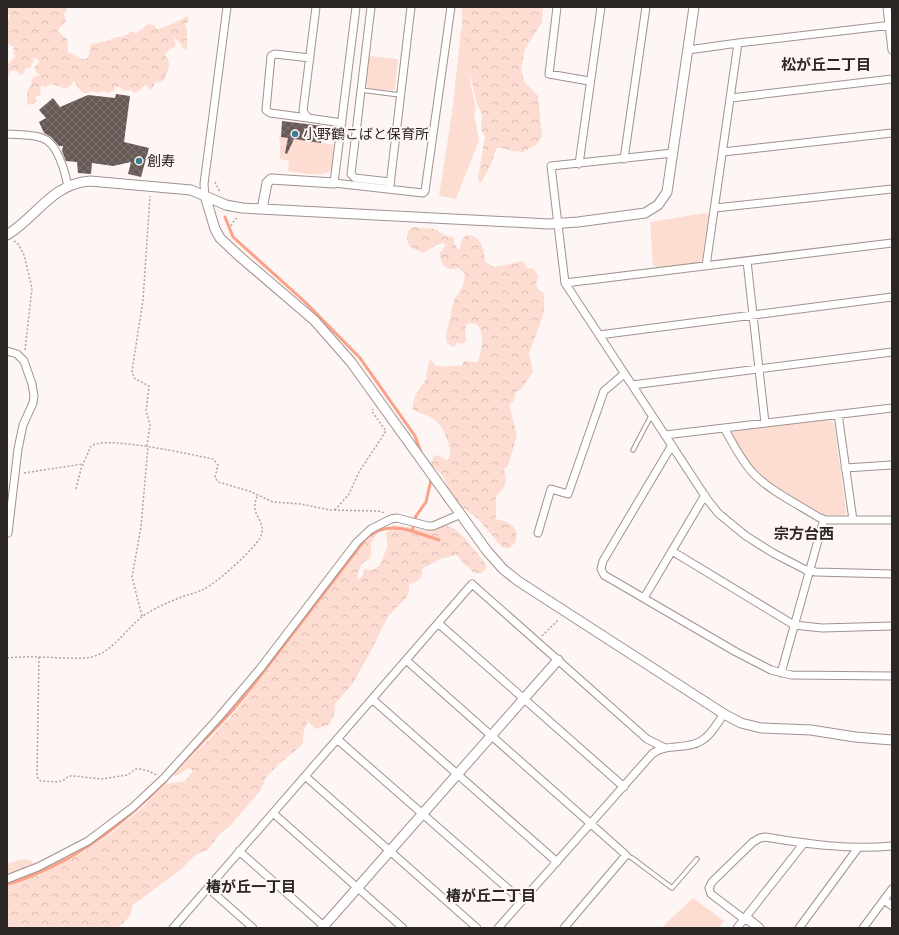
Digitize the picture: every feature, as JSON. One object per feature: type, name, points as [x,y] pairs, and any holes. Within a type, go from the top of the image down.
[{"type":"street","points":[[227,7],[204,184],[205,196],[215,229],[220,238],[234,252],[314,320],[347,357],[481,543],[495,560],[518,581],[724,714],[741,723],[761,728],[811,730],[854,737],[892,740]]},
{"type":"street","points":[[308,118],[304,111],[316,7]]},
{"type":"street","points":[[334,183],[356,7]]},
{"type":"street","points":[[371,7],[351,174],[355,178],[423,193],[425,191],[451,7]]},
{"type":"street","points":[[390,186],[411,7]]},
{"type":"street","points":[[557,7],[549,74],[589,81]]},
{"type":"street","points":[[578,164],[601,7]]},
{"type":"street","points":[[624,159],[646,7]]},
{"type":"street","points":[[9,237],[15,229],[55,194],[68,186],[80,182],[97,181],[192,190],[231,207],[262,209],[558,224],[639,215],[654,209],[662,201],[667,192],[694,7]]},
{"type":"street","points":[[887,7],[891,25],[892,50]]},
{"type":"street","points":[[688,50],[891,25]]},
{"type":"street","points":[[706,266],[738,43]]},
{"type":"street","points":[[310,58],[275,54],[271,56],[266,110],[270,113],[342,123]]},
{"type":"street","points":[[731,98],[892,79]]},
{"type":"street","points":[[723,152],[892,133]]},
{"type":"street","points":[[7,134],[36,136],[47,140],[58,154],[68,186]]},
{"type":"street","points":[[673,153],[551,166],[565,283],[624,374],[718,513],[746,536],[773,553],[809,571],[892,574]]},
{"type":"street","points":[[262,209],[266,183],[271,179],[390,186]]},
{"type":"street","points":[[715,208],[892,189]]},
{"type":"street","points":[[565,283],[892,243]]},
{"type":"street","points":[[747,261],[765,423]]},
{"type":"street","points":[[599,335],[892,297]]},
{"type":"street","points":[[7,351],[22,357],[32,384],[34,400],[23,425],[8,533]]},
{"type":"street","points":[[632,386],[892,352]]},
{"type":"street","points":[[538,533],[551,489],[568,494],[604,391],[624,374]]},
{"type":"street","points":[[665,435],[892,408]]},
{"type":"street","points":[[838,414],[853,520]]},
{"type":"street","points":[[724,428],[741,456],[757,477],[824,519],[892,520]]},
{"type":"street","points":[[672,445],[601,565],[601,569],[604,574],[749,660],[781,673],[809,676],[892,676]]},
{"type":"street","points":[[845,468],[892,465]]},
{"type":"street","points":[[644,598],[705,495]]},
{"type":"street","points":[[7,879],[38,867],[88,841],[133,807],[162,779],[220,717],[259,670],[357,542],[371,529],[394,518],[433,526],[461,514]]},
{"type":"street","points":[[781,673],[824,519]]},
{"type":"street","points":[[672,551],[794,625],[822,628],[892,626]]},
{"type":"street","points":[[175,927],[239,851],[472,584],[647,739],[665,748]]},
{"type":"street","points":[[438,623],[624,787]]},
{"type":"street","points":[[406,660],[626,855],[564,928]]},
{"type":"street","points":[[239,851],[324,927],[558,660]]},
{"type":"street","points":[[372,699],[557,862]]},
{"type":"street","points":[[498,928],[652,754],[665,748],[701,741],[708,736],[724,714]]},
{"type":"street","points":[[337,739],[522,902]]},
{"type":"street","points":[[305,776],[477,928]]},
{"type":"street","points":[[273,813],[403,928]]},
{"type":"street","points":[[759,928],[749,920],[744,919],[711,894],[709,888],[712,882],[753,842],[765,837],[804,843],[858,848],[892,846]]},
{"type":"street","points":[[738,928],[804,843]]},
{"type":"street","points":[[799,928],[858,848]]},
{"type":"street","points":[[208,888],[252,928]]},
{"type":"street","points":[[863,928],[892,889]]},
{"type":"street","points":[[884,900],[892,906]]},
{"type":"lane","points":[[361,90],[400,95]]},
{"type":"lane","points":[[633,450],[652,415]]},
{"type":"lane","points":[[626,855],[672,888],[697,859]]},
{"type":"path","points":[[142,617],[132,577],[142,522],[150,425],[146,411],[149,388],[145,383],[134,378],[132,370],[143,300],[151,186]]},
{"type":"path","points":[[9,237],[17,242],[24,254],[32,288],[25,348],[22,357]]},
{"type":"path","points":[[335,510],[348,494],[359,472],[386,431],[373,413],[373,409]]},
{"type":"path","points":[[76,489],[83,464],[90,448],[95,443],[118,443],[148,446],[214,459],[218,464],[215,477],[218,482],[249,491],[273,502],[301,504],[335,510],[378,511],[394,518]]},
{"type":"path","points":[[15,474],[83,464]]},
{"type":"path","points":[[7,658],[82,658],[100,654],[114,645],[134,623],[153,610],[208,587],[259,539],[262,524],[255,512],[258,495]]},
{"type":"path","points":[[540,638],[560,618]]},
{"type":"path","points":[[40,657],[38,779],[42,781],[58,782],[69,776],[102,779],[127,775],[136,769],[149,771],[162,779]]},
{"type":"green space","points":[[7,7],[68,7],[64,14],[66,21],[57,31],[67,39],[68,52],[82,59],[88,58],[91,44],[107,41],[116,37],[122,37],[131,32],[137,33],[148,24],[154,25],[157,29],[161,28],[173,24],[187,16],[189,19],[185,26],[187,29],[187,50],[185,50],[178,41],[171,36],[174,39],[176,46],[165,54],[169,63],[169,68],[164,80],[155,83],[150,90],[146,84],[134,93],[131,90],[122,90],[121,87],[115,87],[114,91],[108,93],[104,91],[95,93],[92,91],[89,93],[83,93],[74,81],[71,85],[65,88],[54,84],[50,84],[49,86],[45,87],[42,85],[40,88],[41,95],[35,97],[37,101],[30,105],[27,102],[28,90],[32,83],[31,80],[41,74],[37,74],[34,67],[39,63],[38,59],[33,58],[34,62],[31,64],[31,67],[25,69],[23,75],[14,70],[10,71],[7,77],[7,65],[15,57],[13,50],[14,47],[7,43],[7,20],[9,19],[10,15],[7,14]]},
{"type":"green space","points":[[462,7],[543,7],[542,22],[525,49],[521,69],[524,81],[538,96],[542,136],[536,145],[523,152],[497,148],[481,183],[479,182],[478,178],[485,137],[481,128],[482,115],[476,100],[462,38]]},
{"type":"green space","points":[[461,29],[465,33],[471,87],[476,107],[474,114],[479,140],[456,199],[439,196],[453,106]]},
{"type":"green space","points":[[369,56],[397,59],[395,89],[392,91],[368,88],[365,84]]},
{"type":"green space","points":[[279,136],[293,141],[294,139],[336,145],[333,167],[330,171],[320,174],[306,174],[288,171],[289,161],[280,159]]},
{"type":"green space","points":[[705,213],[709,214],[709,216],[702,259],[699,262],[657,267],[653,265],[650,222]]},
{"type":"green space","points":[[414,227],[435,229],[446,236],[453,237],[454,243],[459,251],[462,240],[466,235],[476,238],[479,240],[483,248],[485,262],[494,267],[523,261],[527,268],[534,269],[538,276],[536,285],[544,296],[544,311],[529,353],[533,372],[522,388],[516,392],[513,402],[509,405],[517,435],[508,466],[504,469],[506,477],[504,487],[496,496],[496,519],[511,525],[516,532],[516,541],[509,548],[502,547],[477,518],[462,507],[447,486],[443,475],[430,464],[434,456],[437,455],[447,460],[450,452],[448,440],[436,421],[413,410],[413,401],[427,378],[426,375],[430,359],[436,366],[462,366],[464,361],[478,362],[482,338],[480,328],[477,324],[469,323],[466,325],[466,341],[463,344],[456,342],[456,346],[453,347],[447,343],[446,336],[454,300],[463,286],[465,274],[458,268],[450,269],[444,266],[441,261],[440,253],[445,246],[444,243],[423,253],[410,247],[407,236],[409,230]]},
{"type":"green space","points":[[830,420],[834,423],[846,512],[844,515],[828,515],[818,513],[763,478],[753,468],[730,434],[734,430]]},
{"type":"green space","points":[[393,525],[426,530],[445,525],[453,528],[464,537],[487,567],[482,573],[474,573],[462,562],[458,555],[443,558],[423,568],[419,579],[409,584],[409,592],[407,597],[388,616],[353,683],[335,704],[334,715],[329,725],[315,729],[308,721],[304,730],[303,742],[300,747],[281,762],[267,776],[260,791],[230,826],[220,834],[207,850],[195,855],[180,870],[133,905],[130,916],[118,928],[7,928],[7,864],[28,860],[40,868],[82,853],[112,833],[143,807],[165,784],[185,781],[193,771],[189,768],[176,776],[173,775],[236,711],[372,533],[377,530],[378,532],[371,543],[371,554],[368,560],[363,562],[358,572],[357,580],[363,576],[363,571],[365,569],[373,570],[380,565],[388,545],[386,533]]},
{"type":"green space","points":[[693,898],[724,921],[719,928],[661,928]]},
{"type":"building","points":[[116,94],[130,96],[124,142],[149,148],[141,177],[128,174],[131,162],[113,166],[92,163],[91,174],[78,173],[77,162],[66,161],[62,151],[63,146],[59,146],[51,137],[44,133],[39,122],[46,118],[39,110],[53,98],[60,107],[88,95],[115,98]]},
{"type":"building","points":[[282,121],[323,126],[321,143],[294,139],[287,154],[285,153],[288,138],[281,137]]},
{"type":"waterway","points":[[225,217],[233,237],[305,302],[360,358],[415,436],[422,455]]},
{"type":"waterway","points":[[430,477],[431,480],[426,502],[416,516],[412,531],[439,540]]},
{"type":"waterway","points":[[170,776],[232,711],[367,537],[372,533],[389,528],[400,528],[412,531]]},
{"type":"waterway","points":[[7,884],[14,883],[52,867],[88,847],[136,810],[166,781]]},
{"type":"place","name":"小野鶴こばと保育所","points":[[295,134]]},
{"type":"place","name":"創寿","points":[[139,161]]},
{"type":"district","name":"松が丘二丁目","points":[[826,65]]},
{"type":"district","name":"宗方台西","points":[[804,534]]},
{"type":"district","name":"椿が丘一丁目","points":[[251,887]]},
{"type":"district","name":"椿が丘二丁目","points":[[491,896]]}]
